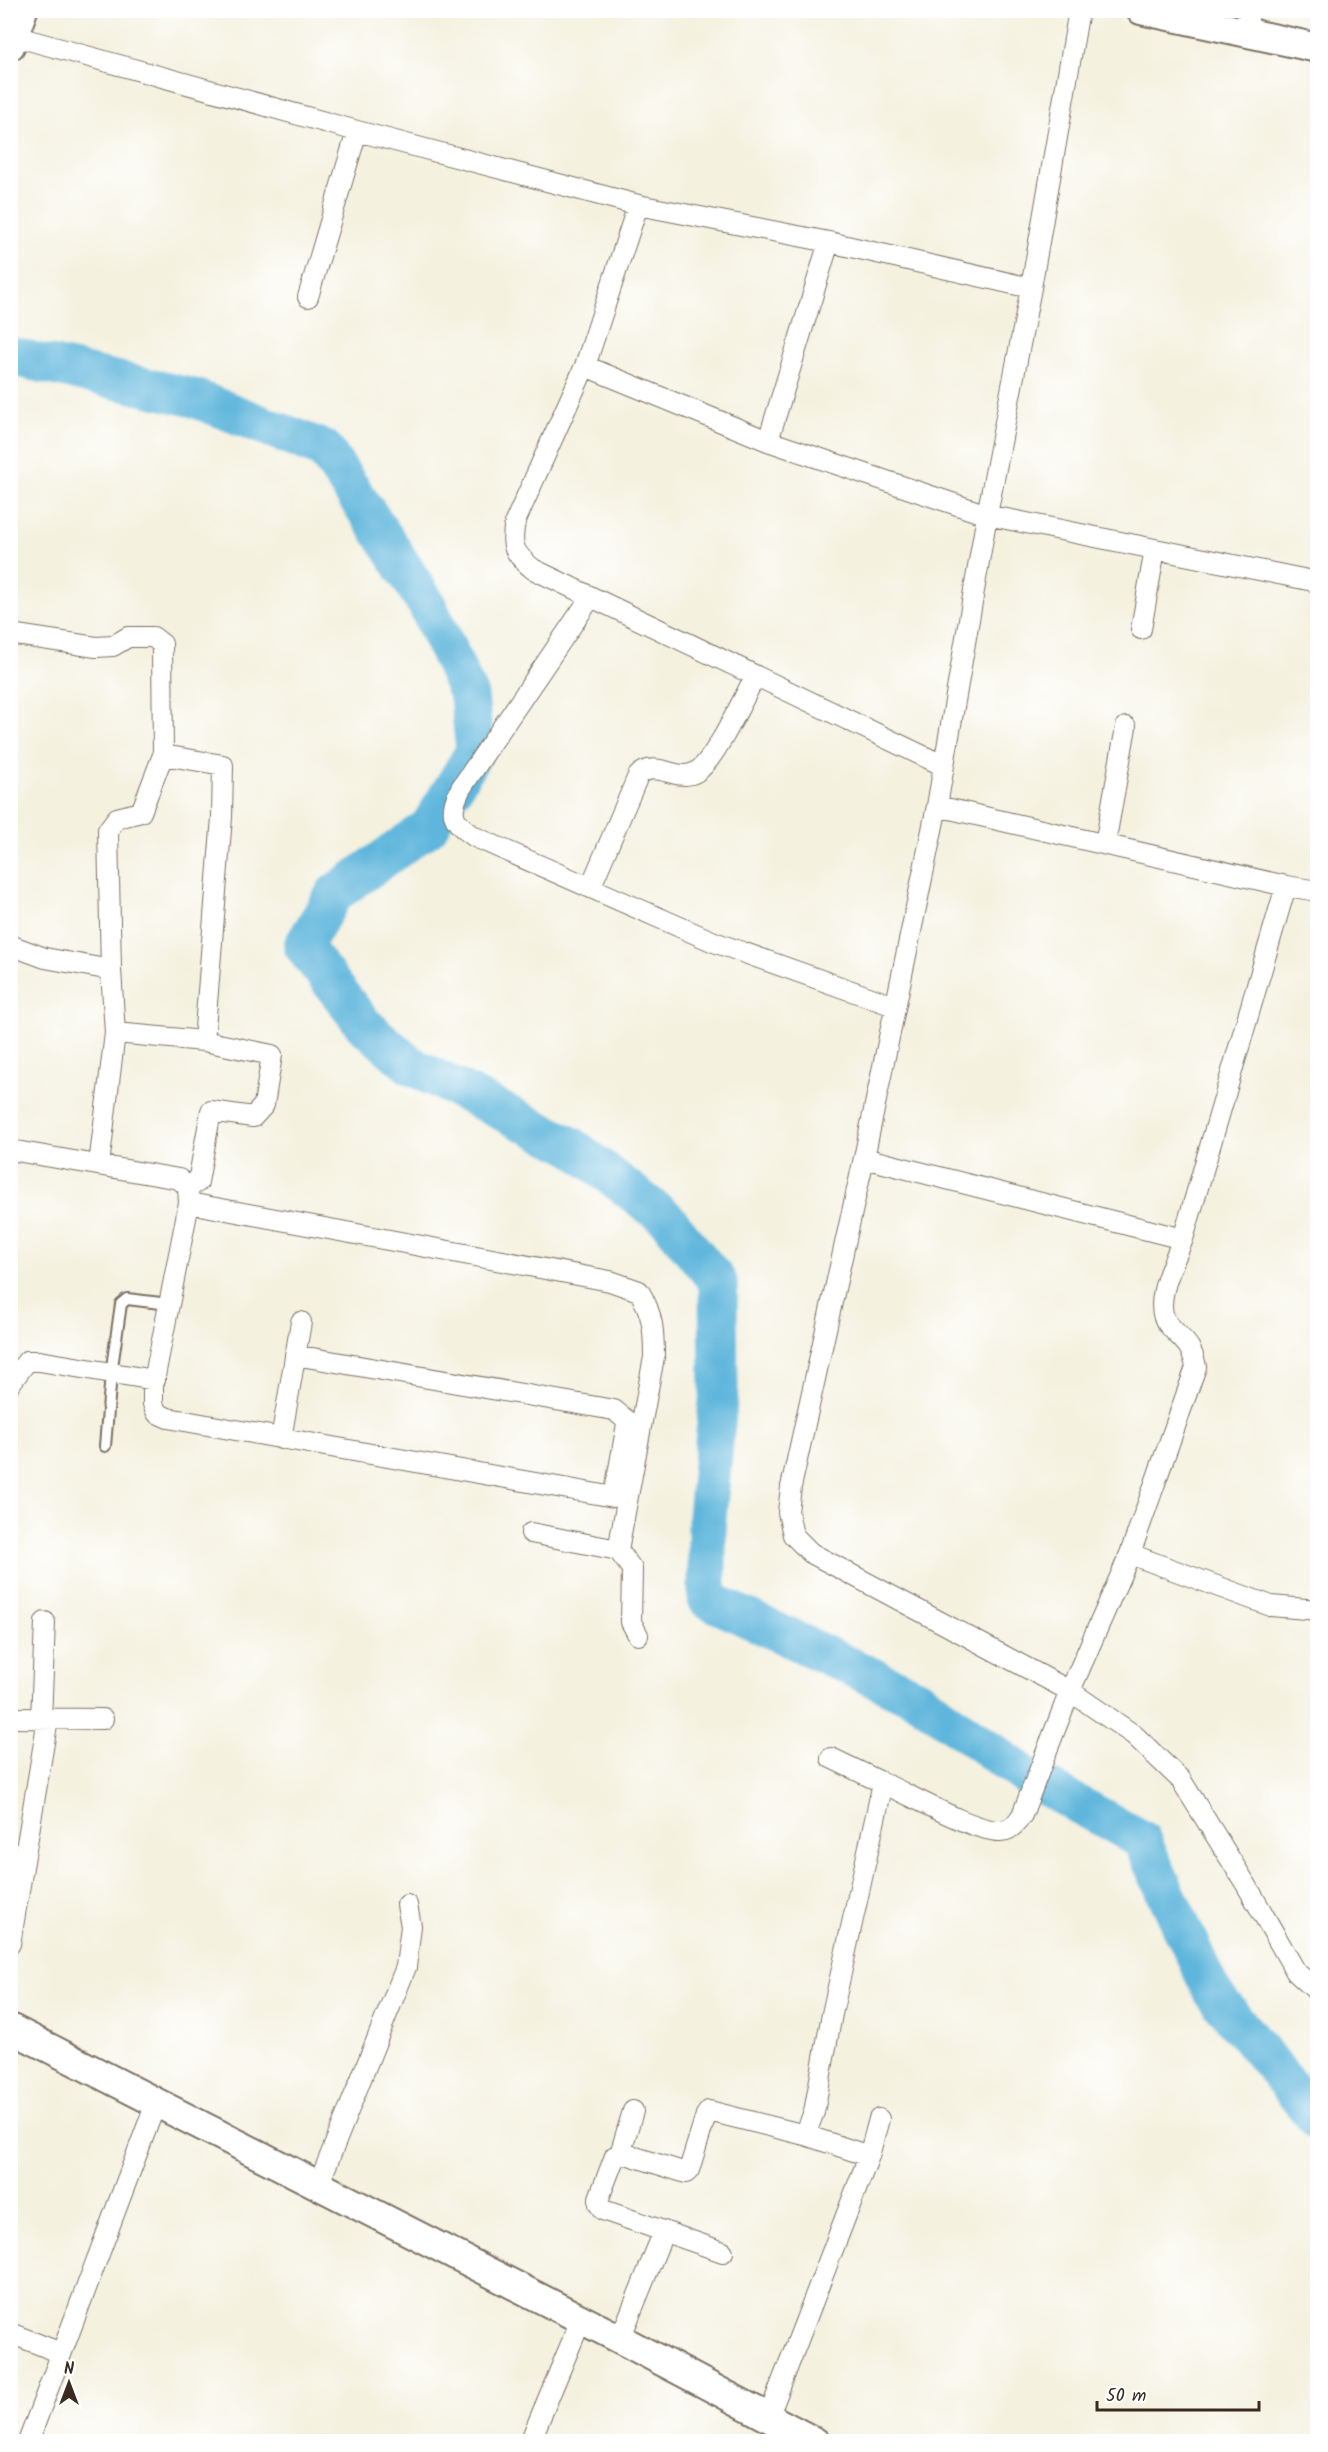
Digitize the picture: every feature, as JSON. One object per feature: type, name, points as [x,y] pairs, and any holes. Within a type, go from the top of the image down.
[{"type":"street","points":[[1079,10],[1031,288],[942,765],[937,806],[864,1158],[791,1486],[788,1512],[793,1535],[811,1553],[1070,1691],[1134,1735],[1181,1780],[1247,1886],[1296,1972],[1317,1992]]},
{"type":"street","points":[[1141,10],[1248,22],[1317,45]]},
{"type":"street","points":[[16,31],[357,131],[638,205],[829,242],[1031,288]]},
{"type":"street","points":[[308,297],[357,131]]},
{"type":"street","points":[[638,205],[585,366],[515,522],[512,539],[517,555],[533,569],[942,765]]},
{"type":"street","points":[[768,441],[829,242]]},
{"type":"street","points":[[585,366],[768,441],[987,515],[1317,582]]},
{"type":"street","points":[[1142,629],[1155,549]]},
{"type":"street","points":[[591,597],[461,788],[453,804],[453,815],[459,826],[475,837],[714,942],[894,1006]]},
{"type":"street","points":[[10,634],[96,647],[113,646],[128,637],[153,637],[162,644],[163,755],[141,812],[117,818],[108,830],[111,970],[115,1033],[99,1166]]},
{"type":"street","points":[[591,886],[638,776],[654,768],[687,775],[697,772],[710,757],[755,677]]},
{"type":"street","points":[[1105,844],[1126,727]]},
{"type":"street","points":[[163,755],[223,765],[221,829],[204,1041]]},
{"type":"street","points":[[937,806],[1286,886],[1317,891]]},
{"type":"street","points":[[831,1758],[981,1828],[1003,1832],[1016,1825],[1058,1727],[1070,1691],[1130,1554],[1196,1367],[1193,1350],[1166,1322],[1162,1308],[1164,1289],[1183,1239],[1286,886]]},
{"type":"street","points":[[10,945],[45,958],[111,970]]},
{"type":"street","points":[[115,1033],[204,1041],[272,1055],[270,1081],[264,1105],[253,1117],[212,1112],[198,1182],[188,1195],[155,1380],[153,1404],[157,1413],[168,1418],[281,1439],[620,1498]]},
{"type":"street","points":[[10,1150],[179,1179],[188,1195],[610,1281],[639,1291],[649,1308],[654,1332],[654,1357],[620,1498]]},
{"type":"street","points":[[864,1158],[1183,1239]]},
{"type":"street","points":[[281,1439],[301,1322]]},
{"type":"street","points":[[295,1355],[614,1410],[625,1419],[627,1424],[618,1550],[632,1569],[631,1622],[638,1635]]},
{"type":"street","points":[[10,1384],[27,1361],[39,1360],[155,1380]]},
{"type":"street","points":[[531,1533],[618,1550]]},
{"type":"street","points":[[1130,1554],[1271,1606],[1317,1610]]},
{"type":"street","points":[[10,1944],[44,1719],[45,1622]]},
{"type":"street","points":[[10,1718],[104,1719]]},
{"type":"street","points":[[805,2135],[814,2112],[832,2014],[884,1783]]},
{"type":"street","points":[[318,2186],[406,1967],[411,1926],[407,1905]]},
{"type":"street","points":[[10,2028],[620,2339],[815,2442]]},
{"type":"street","points":[[28,2442],[156,2103]]},
{"type":"street","points":[[620,2154],[633,2111]]},
{"type":"street","points":[[723,2252],[603,2210],[599,2204],[615,2156],[620,2154],[687,2173],[705,2115],[710,2112],[805,2135],[869,2156]]},
{"type":"street","points":[[768,2418],[869,2156],[879,2119]]},
{"type":"street","points":[[620,2339],[664,2231]]},
{"type":"street","points":[[530,2442],[581,2320]]},
{"type":"street","points":[[10,2333],[62,2353]]},
{"type":"lane","points":[[105,1446],[111,1374],[123,1300],[169,1304]]},
{"type":"waterway","points":[[10,356],[194,398],[324,449],[427,605],[469,696],[475,751],[429,827],[335,893],[303,946],[363,1024],[410,1065],[573,1147],[667,1219],[718,1282],[719,1391],[707,1517],[707,1599],[919,1699],[1026,1776],[1141,1839],[1212,1992],[1318,2121]]}]
